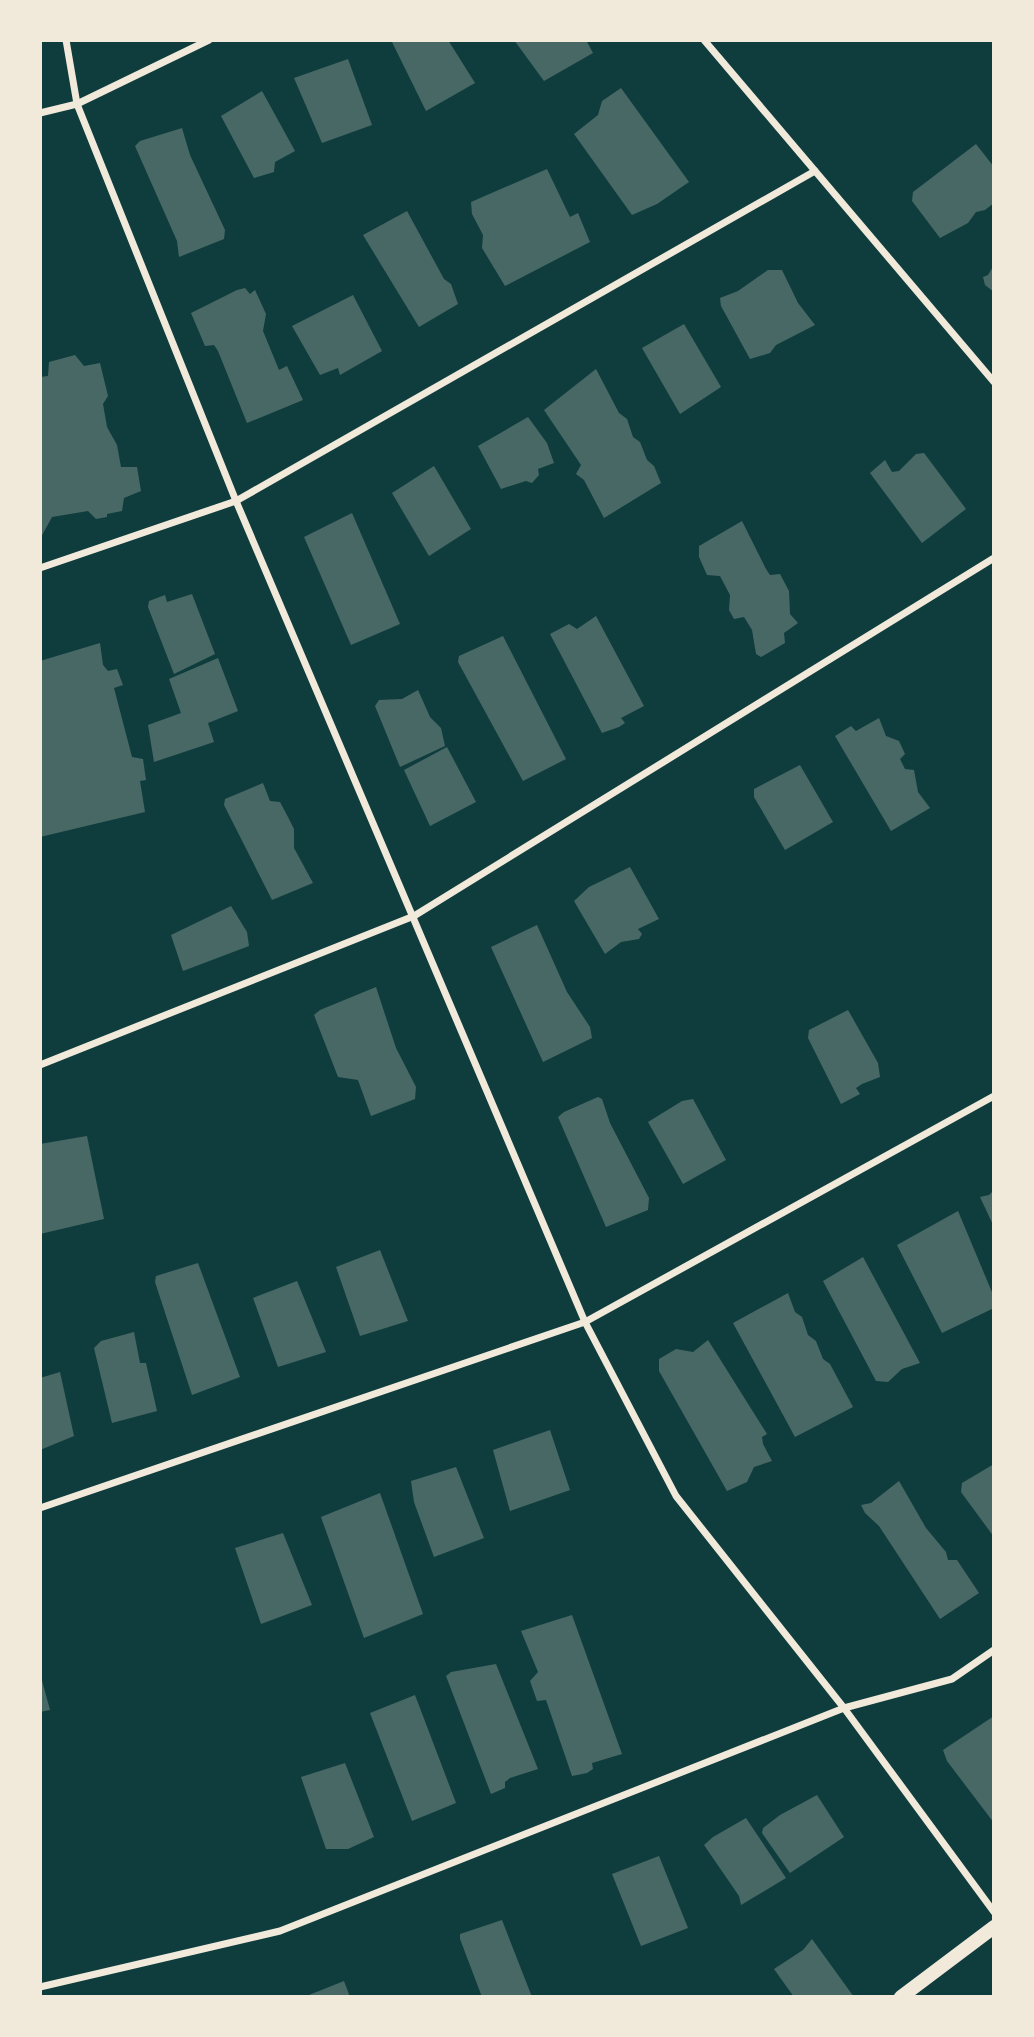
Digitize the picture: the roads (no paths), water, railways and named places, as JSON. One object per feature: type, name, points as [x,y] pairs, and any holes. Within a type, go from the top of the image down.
[{"type":"main road","points":[[901,1997],[994,1927]]},
{"type":"street","points":[[66,40],[77,104],[236,501],[584,1322],[676,1496],[844,1708],[994,1912]]},
{"type":"street","points":[[40,113],[77,104],[209,40]]},
{"type":"street","points":[[704,40],[994,382]]},
{"type":"street","points":[[40,568],[236,501],[815,171]]},
{"type":"street","points":[[40,1065],[414,916],[994,558]]},
{"type":"street","points":[[40,1508],[584,1322],[994,1096]]},
{"type":"street","points":[[40,1987],[280,1931],[844,1708],[952,1679],[994,1650]]}]
